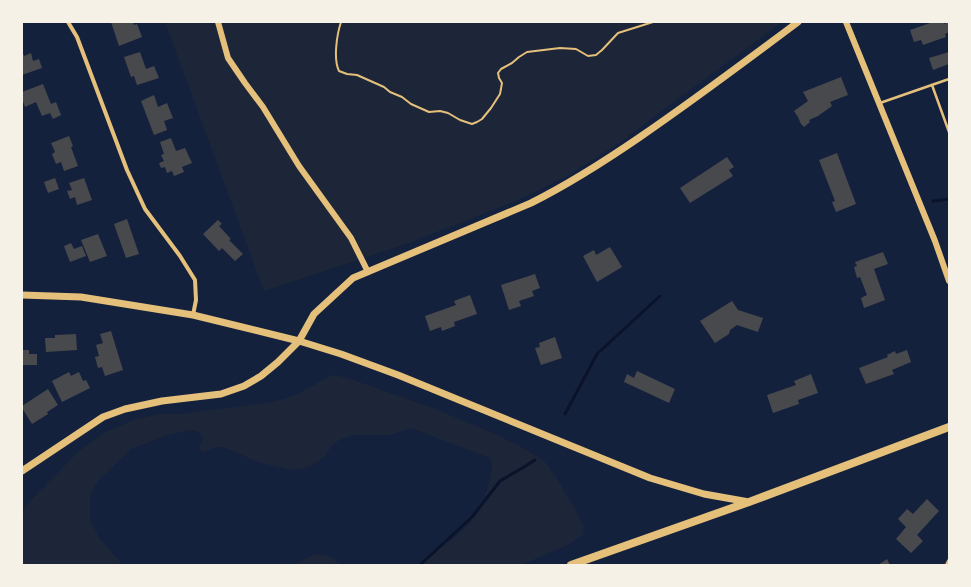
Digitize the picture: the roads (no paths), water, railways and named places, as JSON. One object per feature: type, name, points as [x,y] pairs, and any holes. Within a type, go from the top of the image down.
[{"type":"main road","points":[[22,471],[103,417],[125,409],[162,401],[221,394],[244,386],[261,376],[278,362],[299,341],[314,314],[353,278],[531,203],[552,192],[616,153],[662,122],[798,22]]},
{"type":"main road","points":[[22,295],[81,298],[193,315],[299,341],[398,374],[650,478],[704,494],[749,502]]},
{"type":"main road","points":[[571,565],[749,502],[949,427]]},
{"type":"street","points":[[68,22],[77,37],[127,170],[145,209],[180,256],[195,280],[196,300],[193,315]]},
{"type":"street","points":[[218,22],[228,58],[263,107],[299,166],[351,238],[368,272]]},
{"type":"street","points":[[846,22],[935,242],[949,281]]},
{"type":"street","points":[[947,565],[949,561]]},
{"type":"lane","points":[[879,103],[949,79]]},
{"type":"lane","points":[[932,85],[949,132]]},
{"type":"waterway","points":[[933,201],[949,199]]},
{"type":"waterway","points":[[565,414],[597,354],[660,296]]},
{"type":"waterway","points":[[420,565],[472,517],[500,481],[535,460]]}]
